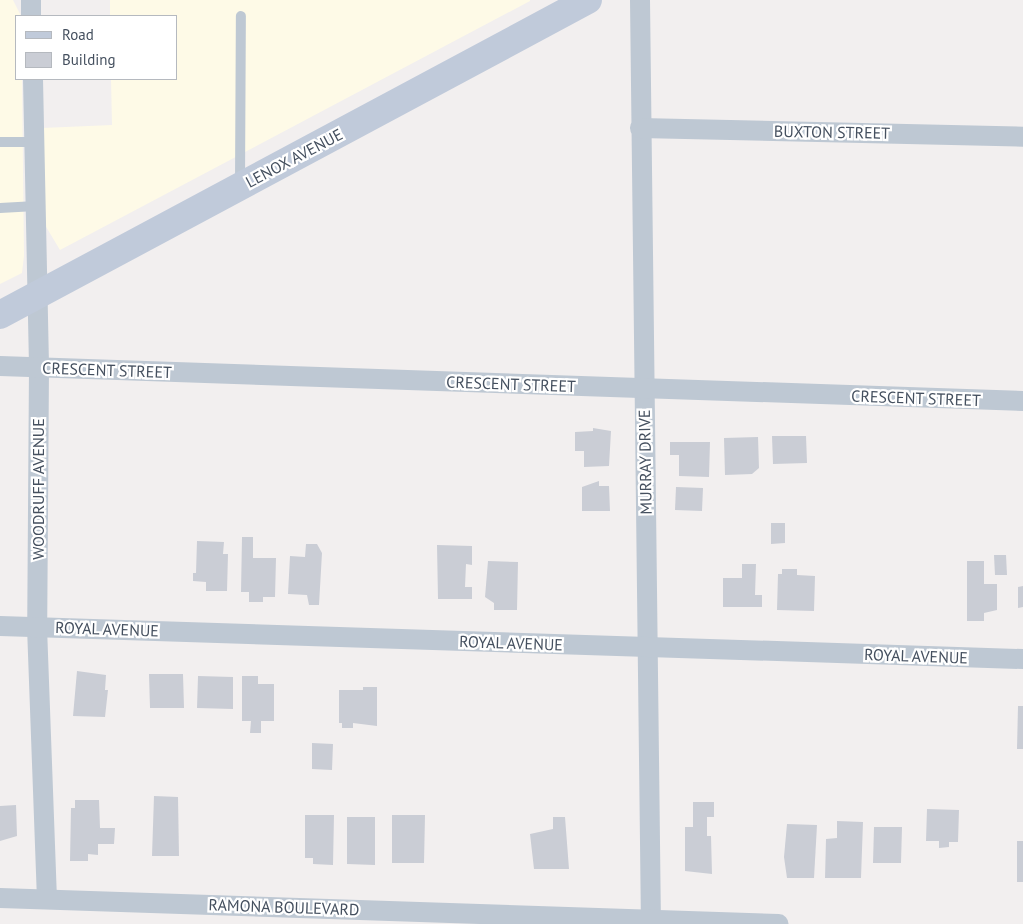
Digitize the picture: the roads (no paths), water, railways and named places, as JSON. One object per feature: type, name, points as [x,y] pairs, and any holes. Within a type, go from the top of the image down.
[{"type":"main road","name":"LENOX AVENUE","points":[[0,314],[38,296],[588,0]]},
{"type":"street","points":[[31,0],[31,15]]},
{"type":"street","name":"MURRAY DRIVE","points":[[640,0],[640,128],[651,922]]},
{"type":"street","name":"WOODRUFF AVENUE","points":[[33,80],[39,367],[37,626],[47,898]]},
{"type":"street","name":"BUXTON STREET","points":[[640,128],[1023,137]]},
{"type":"street","name":"CRESCENT STREET","points":[[0,366],[1023,401]]},
{"type":"street","name":"ROYAL AVENUE","points":[[0,626],[1023,660]]},
{"type":"street","name":"RAMONA BOULEVARD","points":[[0,898],[47,898],[651,922],[779,924]]},
{"type":"lane","points":[[240,187],[241,16]]},
{"type":"lane","points":[[0,142],[34,142]]},
{"type":"lane","points":[[0,208],[36,206]]}]
